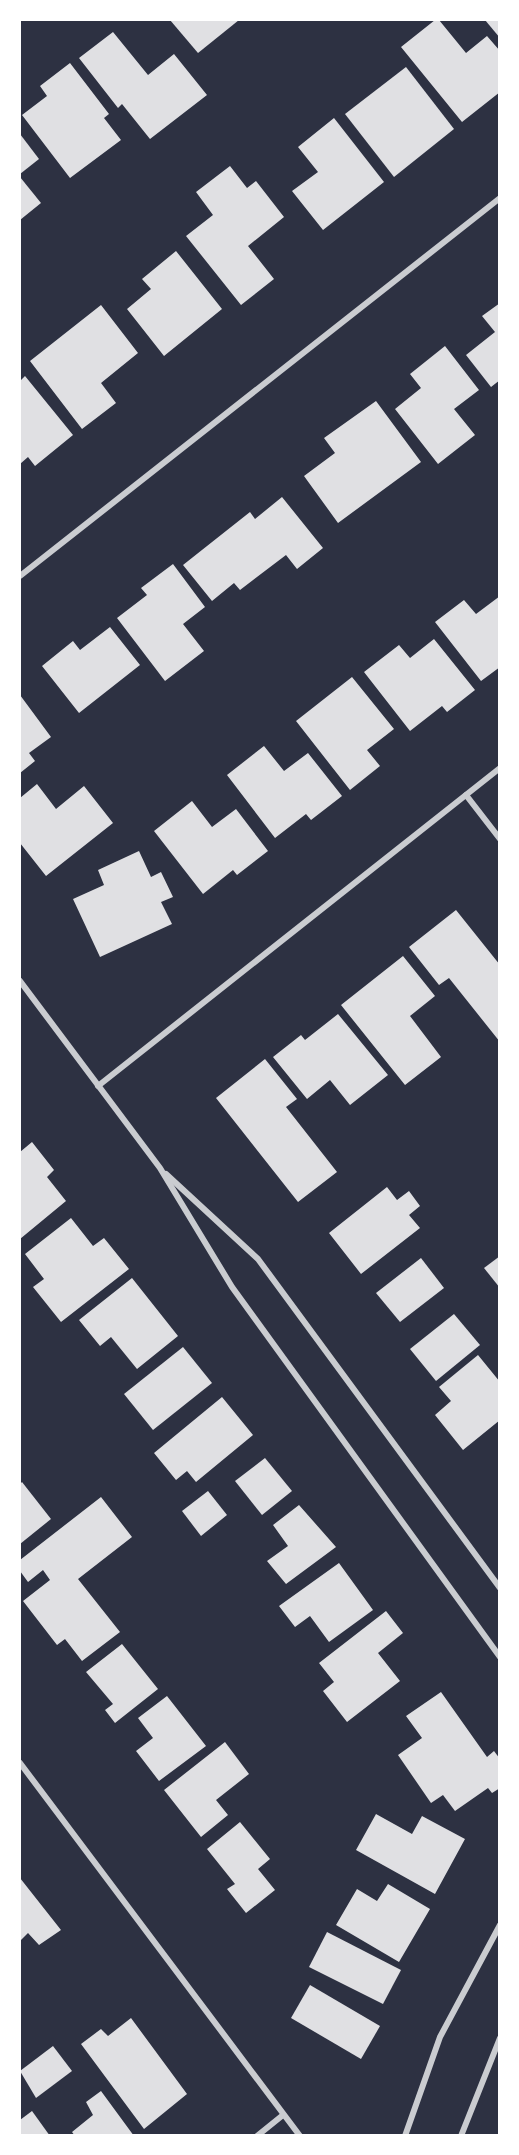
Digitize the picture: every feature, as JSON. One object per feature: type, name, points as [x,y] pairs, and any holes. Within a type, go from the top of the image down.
[{"type":"street","points":[[20,576],[500,198]]},
{"type":"street","points":[[98,1086],[500,768]]},
{"type":"street","points":[[466,795],[500,839]]},
{"type":"street","points":[[20,981],[160,1168],[232,1287],[500,1657]]},
{"type":"street","points":[[160,1168],[258,1259],[500,1588]]},
{"type":"street","points":[[20,1763],[300,2136]]},
{"type":"street","points":[[405,2136],[440,2037],[500,1925]]},
{"type":"street","points":[[461,2136],[500,2038]]},
{"type":"street","points":[[257,2136],[283,2115]]},
{"type":"building","points":[[170,20],[239,20],[198,53]]},
{"type":"building","points":[[435,20],[439,20],[466,53],[487,36],[500,51],[500,92],[462,122],[401,47]]},
{"type":"building","points":[[485,20],[500,20],[500,38]]},
{"type":"building","points":[[113,32],[148,75],[174,54],[207,95],[150,139],[122,104],[118,108],[79,58]]},
{"type":"building","points":[[70,63],[109,114],[104,118],[121,140],[70,178],[22,115],[47,96],[40,86]]},
{"type":"building","points":[[406,67],[454,129],[394,177],[345,114]]},
{"type":"building","points":[[334,118],[384,182],[323,230],[292,191],[318,172],[298,147]]},
{"type":"building","points":[[20,134],[39,159],[20,174]]},
{"type":"building","points":[[230,166],[247,188],[256,181],[284,217],[248,246],[274,279],[241,305],[186,236],[213,215],[196,192]]},
{"type":"building","points":[[20,177],[41,203],[20,220]]},
{"type":"building","points":[[176,251],[222,309],[164,356],[127,309],[151,289],[142,279]]},
{"type":"building","points":[[500,303],[500,380],[491,387],[466,355],[495,332],[482,316]]},
{"type":"building","points":[[101,305],[138,353],[101,383],[116,403],[82,429],[30,361]]},
{"type":"building","points":[[445,346],[479,390],[454,409],[475,435],[438,464],[395,409],[421,388],[410,374]]},
{"type":"building","points":[[25,376],[73,435],[35,466],[28,457],[20,464],[20,381]]},
{"type":"building","points":[[376,401],[421,462],[338,523],[304,476],[335,453],[324,438]]},
{"type":"building","points":[[282,497],[323,548],[297,569],[286,555],[240,590],[234,583],[212,601],[183,565],[250,512],[255,519]]},
{"type":"building","points":[[173,564],[205,607],[183,624],[204,651],[165,681],[117,618],[147,595],[141,588]]},
{"type":"building","points":[[500,596],[500,667],[481,681],[435,622],[464,600],[476,614]]},
{"type":"building","points":[[110,627],[140,665],[79,713],[42,666],[73,641],[80,650]]},
{"type":"building","points":[[434,639],[475,690],[447,712],[442,706],[410,731],[364,672],[399,645],[410,658]]},
{"type":"building","points":[[352,677],[394,729],[367,750],[380,766],[350,790],[296,721]]},
{"type":"building","points":[[20,695],[51,737],[29,753],[35,761],[20,773]]},
{"type":"building","points":[[264,746],[284,771],[308,753],[342,796],[311,820],[306,814],[275,838],[227,775]]},
{"type":"building","points":[[37,784],[56,809],[84,786],[113,823],[46,876],[20,843],[20,798]]},
{"type":"building","points":[[192,801],[212,827],[236,809],[268,851],[237,875],[233,870],[203,894],[154,831]]},
{"type":"building","points":[[139,851],[151,877],[161,872],[173,897],[161,902],[172,924],[100,957],[73,899],[104,885],[98,870]]},
{"type":"building","points":[[456,910],[500,965],[500,1042],[449,978],[439,985],[409,947]]},
{"type":"building","points":[[403,956],[435,996],[410,1016],[441,1057],[405,1085],[341,1005]]},
{"type":"building","points":[[338,1014],[388,1075],[350,1105],[330,1080],[307,1099],[273,1057],[301,1035],[305,1040]]},
{"type":"building","points":[[265,1059],[297,1099],[286,1107],[337,1172],[298,1202],[216,1098]]},
{"type":"building","points":[[32,1142],[54,1170],[47,1177],[66,1201],[20,1239],[20,1152]]},
{"type":"building","points":[[387,1187],[397,1200],[409,1191],[420,1206],[409,1215],[420,1228],[361,1274],[329,1233]]},
{"type":"building","points":[[71,1218],[93,1246],[104,1238],[129,1269],[61,1322],[33,1287],[44,1279],[25,1254]]},
{"type":"building","points":[[500,1256],[500,1288],[484,1268]]},
{"type":"building","points":[[421,1258],[444,1288],[400,1322],[376,1293]]},
{"type":"building","points":[[132,1278],[178,1336],[137,1369],[111,1337],[100,1346],[79,1320]]},
{"type":"building","points":[[454,1314],[480,1345],[436,1381],[410,1349]]},
{"type":"building","points":[[183,1347],[212,1383],[153,1430],[124,1394]]},
{"type":"building","points":[[478,1355],[500,1382],[500,1420],[463,1450],[435,1415],[451,1401],[439,1387]]},
{"type":"building","points":[[222,1397],[253,1435],[196,1482],[187,1471],[176,1480],[154,1453]]},
{"type":"building","points":[[265,1458],[292,1491],[262,1515],[235,1481]]},
{"type":"building","points":[[22,1482],[51,1519],[20,1544],[20,1484]]},
{"type":"building","points":[[208,1491],[227,1515],[201,1536],[182,1511]]},
{"type":"building","points":[[101,1497],[132,1537],[78,1579],[120,1632],[82,1661],[65,1639],[57,1645],[23,1601],[50,1580],[43,1570],[28,1582],[20,1571],[20,1560]]},
{"type":"building","points":[[299,1505],[336,1547],[286,1584],[267,1561],[288,1546],[273,1525]]},
{"type":"building","points":[[339,1563],[373,1610],[329,1642],[310,1616],[295,1627],[279,1606]]},
{"type":"building","points":[[386,1611],[403,1633],[378,1653],[400,1681],[347,1722],[323,1691],[334,1682],[319,1663]]},
{"type":"building","points":[[122,1644],[158,1689],[115,1723],[105,1710],[113,1704],[86,1672]]},
{"type":"building","points":[[441,1692],[487,1757],[494,1751],[500,1759],[500,1788],[492,1793],[488,1788],[455,1811],[443,1795],[431,1803],[398,1755],[422,1738],[406,1716]]},
{"type":"building","points":[[167,1696],[206,1746],[159,1781],[136,1751],[153,1738],[138,1718]]},
{"type":"building","points":[[225,1742],[249,1774],[216,1800],[228,1815],[201,1837],[164,1790]]},
{"type":"building","points":[[376,1814],[412,1834],[422,1816],[465,1839],[435,1894],[356,1850]]},
{"type":"building","points":[[240,1822],[270,1859],[258,1869],[275,1890],[246,1913],[227,1889],[235,1884],[207,1849]]},
{"type":"building","points":[[20,1878],[61,1930],[39,1945],[28,1933],[20,1941]]},
{"type":"building","points":[[388,1884],[430,1909],[399,1962],[336,1925],[357,1889],[377,1901]]},
{"type":"building","points":[[327,1932],[401,1970],[383,2004],[309,1967]]},
{"type":"building","points":[[310,1985],[380,2026],[361,2059],[291,2018]]},
{"type":"building","points":[[131,2018],[187,2094],[144,2129],[81,2044],[101,2029],[108,2036]]},
{"type":"building","points":[[53,2046],[72,2071],[36,2098],[20,2071]]},
{"type":"building","points":[[101,2091],[134,2136],[75,2136],[72,2132],[93,2115],[86,2102]]},
{"type":"building","points":[[32,2111],[50,2136],[20,2136],[20,2120]]}]
